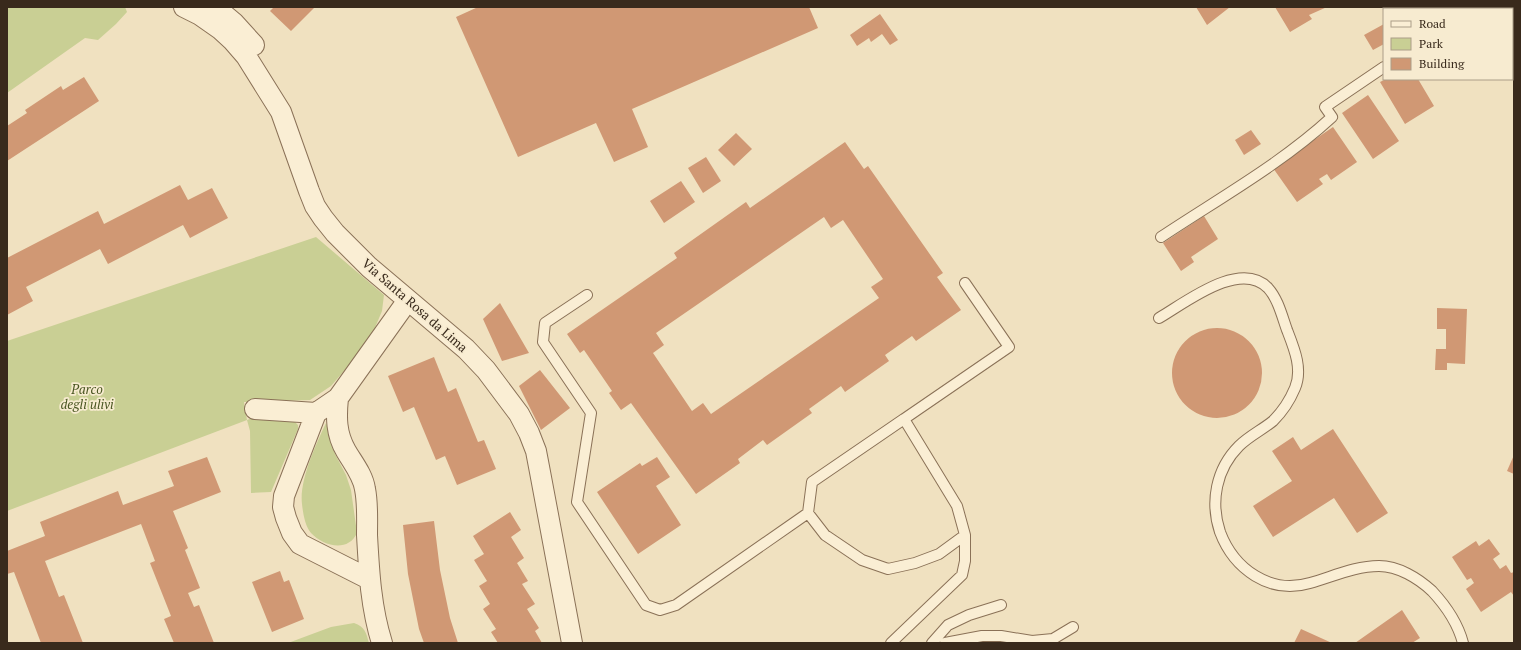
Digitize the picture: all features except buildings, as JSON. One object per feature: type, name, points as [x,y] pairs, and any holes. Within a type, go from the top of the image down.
[{"type":"street","name":"Via Santa Rosa da Lima","points":[[184,7],[200,15],[220,30],[233,41],[246,56],[281,112],[315,206],[335,233],[369,267],[466,349],[504,393],[519,414],[536,451],[572,643]]},
{"type":"street","points":[[215,7],[234,23],[263,57],[271,72],[281,112]]},
{"type":"street","points":[[255,409],[316,412],[338,398],[408,300]]},
{"type":"street","points":[[338,398],[336,416],[338,431],[345,450],[356,467],[365,488],[369,579],[376,623],[382,643]]},
{"type":"street","points":[[316,412],[284,496],[283,507],[286,518],[292,533],[300,544],[369,579]]},
{"type":"lane","points":[[1160,237],[1269,166],[1311,136],[1332,117],[1325,107],[1383,68]]},
{"type":"lane","points":[[1159,318],[1217,283],[1238,278],[1255,279],[1267,287],[1274,297],[1296,352],[1298,371],[1296,387],[1286,405],[1273,420],[1239,446],[1228,458],[1219,474],[1215,491],[1216,511],[1220,532],[1233,557],[1248,572],[1265,582],[1286,586],[1308,584],[1359,568],[1379,566],[1396,568],[1411,575],[1425,585],[1438,598],[1453,620],[1460,633],[1463,643]]},
{"type":"lane","points":[[965,283],[1009,347],[812,482],[808,513],[825,535],[862,560],[888,569],[915,563],[939,554],[965,534]]},
{"type":"lane","points":[[587,295],[545,323],[543,342],[591,413],[577,502],[646,605],[660,610],[676,605],[808,513]]},
{"type":"lane","points":[[891,643],[962,575],[965,561],[965,534],[957,506],[904,419]]},
{"type":"lane","points":[[932,643],[948,624],[969,615],[1001,605]]},
{"type":"lane","points":[[945,643],[982,636],[1001,636],[1032,641],[1053,639],[1073,627]]},
{"type":"green space","points":[[7,7],[125,7],[127,12],[98,40],[85,38],[7,93]]},
{"type":"green space","name":"Parco degli ulivi","points":[[316,237],[384,295],[382,311],[369,342],[331,386],[310,400],[244,402],[247,420],[7,511],[7,341]]},
{"type":"green space","points":[[252,418],[295,422],[298,425],[298,429],[271,492],[251,493],[250,431],[247,420]]},
{"type":"green space","points":[[326,423],[335,454],[346,475],[351,490],[357,533],[348,543],[342,545],[328,544],[316,538],[309,530],[302,508],[303,485],[309,463]]},
{"type":"green space","points":[[354,623],[361,626],[364,630],[369,643],[288,643],[331,627]]}]
